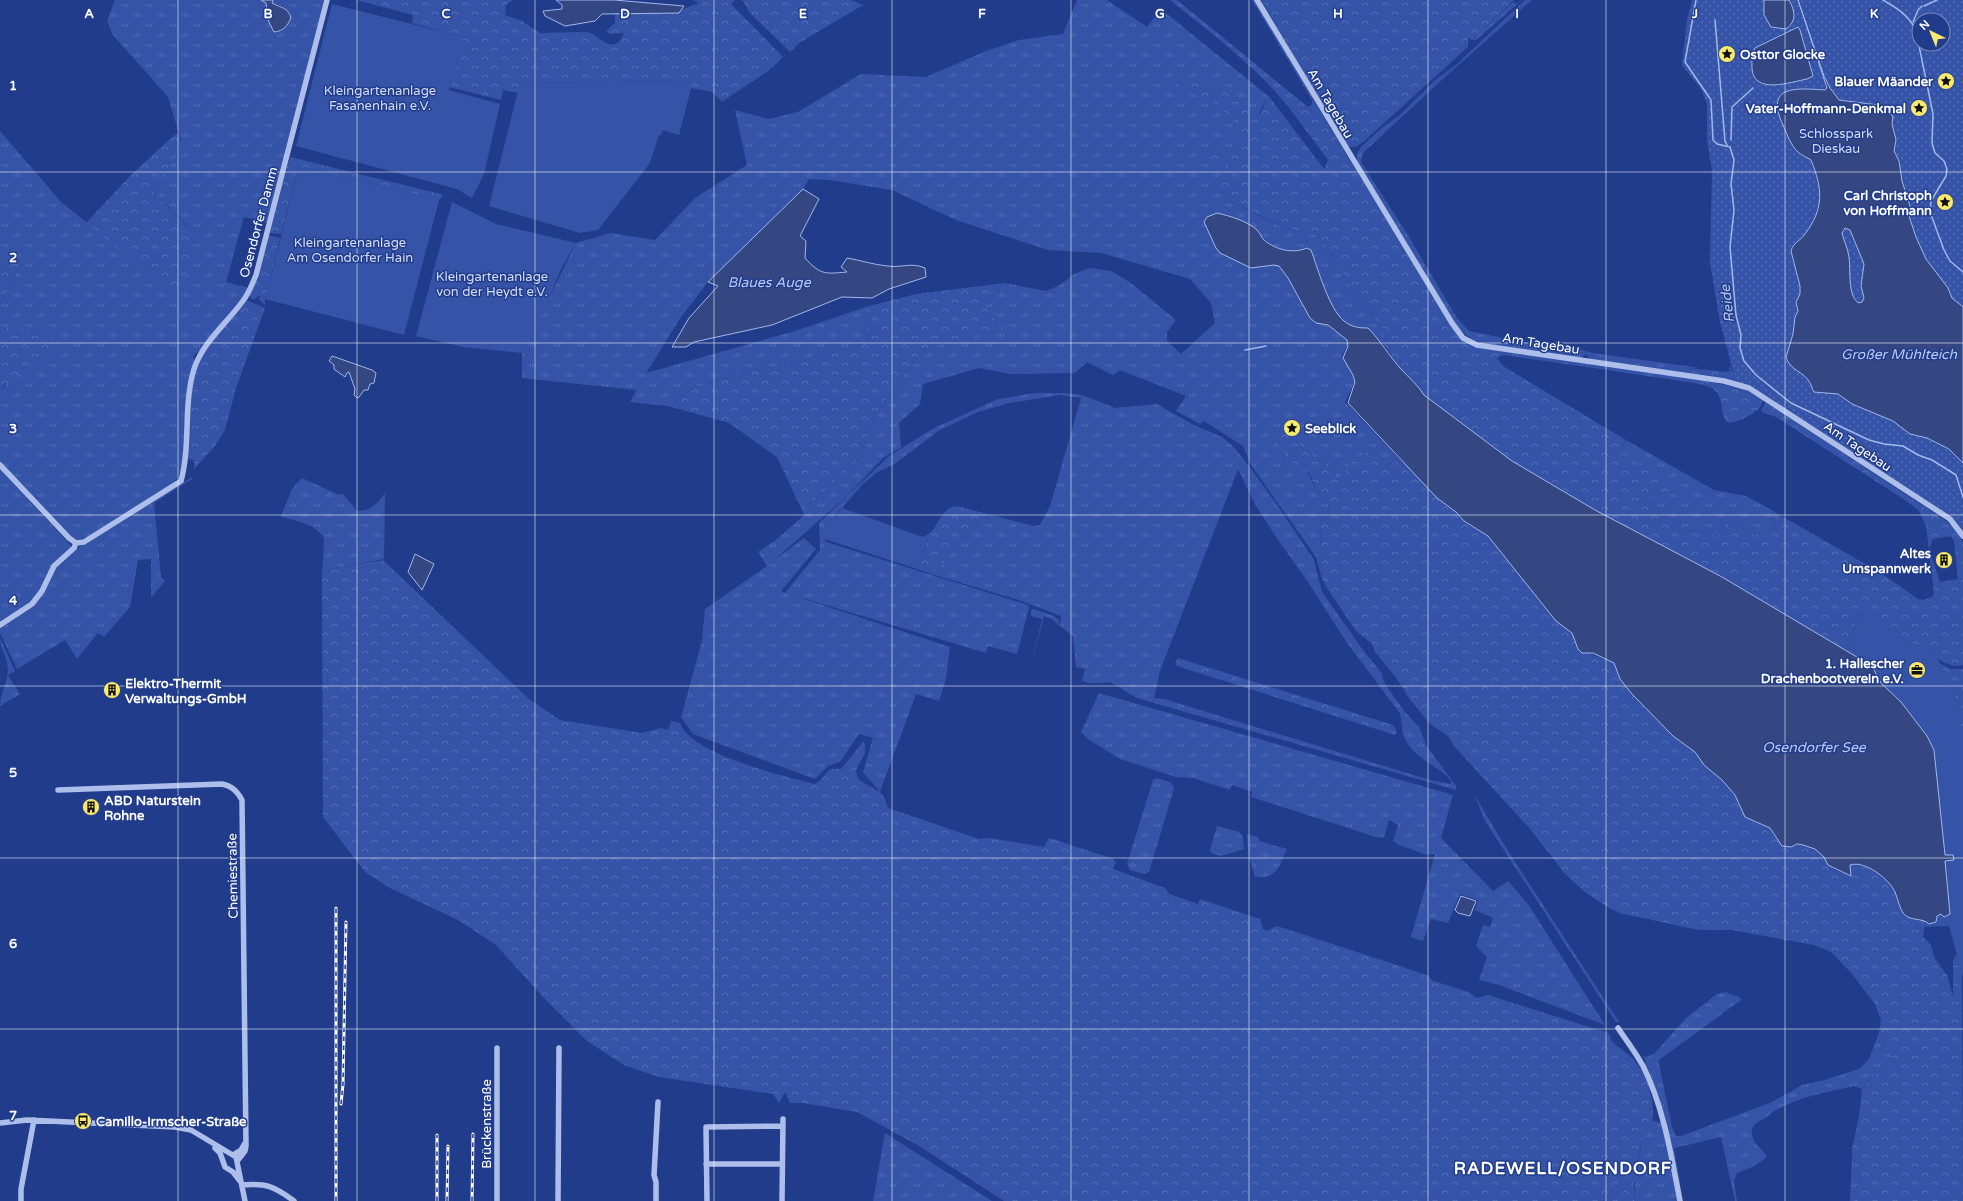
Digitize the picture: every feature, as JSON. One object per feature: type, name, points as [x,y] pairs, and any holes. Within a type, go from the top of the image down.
[{"type":"street","name":"Osendorfer Damm","points":[[76,542],[84,542],[181,481],[185,459],[190,388],[194,369],[204,348],[246,297],[256,275],[327,0]]},
{"type":"street","name":"Am Tagebau","points":[[1257,0],[1361,175],[1452,323],[1463,338],[1477,345],[1724,381],[1749,388],[1950,519],[1963,536]]},
{"type":"street","points":[[0,465],[69,538],[76,542],[74,548],[54,566],[42,591],[32,604],[0,625]]},
{"type":"street","name":"Chemiestraße","points":[[58,790],[222,784],[229,786],[238,793],[242,800],[245,1151],[237,1163]]},
{"type":"street","points":[[1618,1028],[1642,1065],[1656,1097],[1668,1138],[1680,1201]]},
{"type":"street","name":"Brückenstraße","points":[[497,1048],[497,1201]]},
{"type":"street","points":[[558,1201],[559,1048]]},
{"type":"street","points":[[656,1201],[656,1182],[654,1176],[658,1102]]},
{"type":"street","points":[[782,1201],[783,1119]]},
{"type":"street","points":[[0,1123],[34,1120],[176,1127],[191,1130],[231,1154],[237,1163],[245,1201]]},
{"type":"street","points":[[21,1201],[21,1189],[34,1120]]},
{"type":"street","points":[[707,1201],[706,1127],[782,1126]]},
{"type":"street","points":[[212,1142],[220,1153],[225,1167],[229,1169],[241,1183],[260,1184],[276,1188],[294,1201]]},
{"type":"street","points":[[223,1160],[225,1156],[240,1150],[245,1143]]},
{"type":"street","points":[[229,1169],[237,1163]]},
{"type":"street","points":[[706,1164],[782,1164]]},
{"type":"green space","points":[[115,0],[261,0],[266,3],[267,10],[285,7],[272,3],[273,0],[324,0],[268,223],[244,217],[226,282],[249,288],[203,348],[193,356],[195,363],[182,468],[175,482],[87,537],[77,540],[72,537],[0,462],[0,389],[6,386],[5,328],[0,330],[0,305],[17,271],[20,259],[14,259],[0,267],[0,131],[61,202],[180,297],[189,228],[151,189],[177,154],[181,140],[168,97],[113,35],[107,21]]},
{"type":"green space","points":[[356,0],[513,0],[506,5],[505,15],[522,21],[540,33],[588,32],[602,41],[612,45],[616,44],[620,40],[624,33],[610,34],[606,31],[615,23],[615,13],[677,11],[697,4],[698,2],[692,0],[735,0],[731,4],[783,57],[762,76],[722,102],[712,92],[691,88],[693,81],[521,83],[518,93],[503,90],[501,100],[449,87],[463,37],[412,23],[413,15]]},
{"type":"green space","points":[[740,0],[851,0],[863,5],[799,43],[790,52],[749,12],[743,1]]},
{"type":"green space","points":[[1077,0],[1107,0],[1147,27],[1161,9],[1268,96],[1220,192],[1225,198],[1286,229],[1314,234],[1322,240],[1356,296],[1385,331],[1384,345],[1368,328],[1349,325],[1339,315],[1324,288],[1311,250],[1307,248],[1293,251],[1279,248],[1266,241],[1257,230],[1245,264],[1283,265],[1307,310],[1349,341],[1342,356],[1357,378],[1345,402],[1403,463],[1396,462],[1382,467],[1374,451],[1349,465],[1344,475],[1340,479],[1336,478],[1334,472],[1299,445],[1291,436],[1317,492],[1328,504],[1330,512],[1320,522],[1322,579],[1316,557],[1251,465],[1243,446],[1204,421],[1200,424],[1176,411],[1186,396],[1120,370],[1113,375],[1087,362],[1075,373],[1011,374],[979,368],[923,384],[920,404],[899,423],[901,447],[883,458],[848,495],[773,561],[804,538],[816,549],[781,591],[785,593],[820,550],[819,523],[889,456],[934,428],[998,399],[1035,393],[1064,393],[1082,395],[1115,408],[1157,404],[1192,424],[1222,437],[1233,446],[1252,470],[1314,560],[1322,592],[1363,650],[1381,672],[1385,684],[1405,712],[1419,727],[1426,745],[1456,786],[1456,790],[1137,698],[1111,683],[1089,683],[1082,681],[1085,669],[1076,667],[1073,636],[1060,626],[1061,616],[1019,600],[928,573],[944,564],[950,550],[960,541],[966,529],[972,525],[978,524],[991,515],[1034,526],[1040,525],[1050,506],[1081,398],[1060,395],[1009,403],[978,412],[938,431],[896,463],[876,473],[862,485],[835,516],[825,539],[826,542],[1028,605],[1029,608],[1017,654],[988,646],[986,653],[789,594],[950,647],[946,679],[939,701],[916,694],[880,792],[863,772],[873,738],[859,734],[840,762],[828,766],[815,779],[693,734],[681,717],[702,641],[705,609],[767,566],[758,552],[776,540],[804,515],[802,510],[858,460],[877,413],[906,371],[923,350],[959,339],[1005,329],[996,321],[984,306],[1005,283],[1046,291],[1060,285],[1074,274],[1090,268],[1111,271],[1131,283],[1176,320],[1167,332],[1167,341],[1181,354],[1215,323],[1211,303],[1190,279],[1101,253],[1048,250],[956,220],[892,190],[830,180],[809,179],[803,189],[708,282],[681,317],[646,373],[795,331],[866,307],[867,343],[795,363],[750,370],[691,389],[668,406],[630,402],[640,383],[636,390],[522,378],[522,353],[576,243],[610,233],[655,240],[695,198],[747,165],[735,110],[769,119],[798,112],[861,74],[926,77],[986,51],[1019,40],[1063,34]],"holes":[[[1238,469],[1256,506],[1308,582],[1347,643],[1399,712],[1403,734],[1407,743],[1417,754],[1447,776],[1451,781],[1451,784],[1430,780],[1164,699],[1154,698],[1160,671]]]},
{"type":"green space","points":[[1170,0],[1177,0],[1308,107],[1312,105],[1312,100],[1252,0],[1255,0],[1329,126],[1311,110],[1301,106],[1290,109],[1277,93],[1248,65]]},
{"type":"green space","points":[[1261,0],[1514,0],[1472,40],[1468,38],[1468,47],[1363,142],[1356,147],[1350,147],[1345,143]]},
{"type":"green space","points":[[1521,0],[1476,40],[1472,40],[1514,1],[1515,5]]},
{"type":"green space","points":[[1525,0],[1532,0],[1446,76],[1363,153],[1361,162],[1406,232],[1457,318],[1469,331],[1537,345],[1564,345],[1593,353],[1700,368],[1688,368],[1691,374],[1590,359],[1587,355],[1584,355],[1582,358],[1481,343],[1469,337],[1455,323],[1357,163],[1357,154],[1361,147],[1383,127],[1399,116],[1434,81],[1457,64]]},
{"type":"green space","name":"Schlosspark Dieskau","points":[[1692,0],[1963,0],[1963,533],[1952,518],[1736,382],[1720,322],[1710,263],[1712,170],[1707,140],[1707,104],[1701,89],[1682,65],[1687,20]]},
{"type":"green space","name":"Kleingartenanlage Fasanenhain e.V.","points":[[332,4],[464,37],[449,90],[500,104],[484,174],[472,198],[457,189],[296,146]]},
{"type":"green space","points":[[1175,78],[1188,81],[1201,79],[1242,102],[1256,116],[1261,113],[1268,95],[1324,169],[1328,160],[1290,109],[1301,106],[1316,114],[1329,126],[1459,337],[1464,341],[1596,364],[1594,368],[1503,355],[1497,358],[1503,366],[1626,440],[1620,452],[1683,492],[1681,495],[1666,492],[1652,494],[1644,501],[1651,510],[1680,524],[1685,531],[1699,530],[1718,536],[1724,531],[1725,523],[1733,521],[1755,535],[1768,535],[1775,526],[1774,517],[1766,507],[1881,573],[1918,599],[1923,600],[1932,597],[1934,593],[1926,526],[1919,511],[1905,500],[1776,417],[1764,413],[1761,410],[1766,402],[1949,523],[1956,530],[1963,542],[1963,665],[1954,666],[1945,663],[1910,642],[1858,616],[1846,650],[1830,643],[1579,503],[1511,461],[1430,401],[1402,371],[1384,345],[1385,331],[1356,296],[1322,240],[1314,234],[1286,229],[1225,198],[1217,187],[1216,182],[1218,177],[1228,169],[1227,165],[1222,161],[1209,160],[1216,147],[1237,153],[1239,149],[1237,124],[1215,103],[1185,92],[1175,85]],"holes":[[[1951,536],[1954,541],[1958,579],[1940,582],[1929,549],[1933,539]]]},
{"type":"green space","points":[[693,81],[679,135],[663,130],[661,135],[659,135],[650,163],[598,230],[580,233],[489,206],[520,83]]},
{"type":"green space","points":[[179,133],[180,141],[176,156],[167,170],[151,189],[195,235],[180,298],[86,223],[131,175],[173,136]]},
{"type":"green space","points":[[290,157],[443,196],[439,200],[299,166],[281,234],[270,233],[269,230]]},
{"type":"green space","name":"Kleingartenanlage Am Osendorfer Hain","points":[[299,166],[439,200],[404,335],[265,299]]},
{"type":"green space","name":"Kleingartenanlage von der Heydt e.V.","points":[[452,202],[496,224],[576,243],[561,269],[544,311],[522,353],[463,347],[416,336]]},
{"type":"green space","points":[[268,235],[280,238],[265,299],[265,305],[259,300],[260,296],[254,300],[249,296]]},
{"type":"green space","points":[[14,259],[20,259],[17,271],[0,305],[0,267]]},
{"type":"green space","points":[[1005,283],[984,306],[996,321],[1006,329],[959,339],[923,350],[906,371],[877,413],[858,460],[802,510],[777,457],[729,423],[668,406],[691,389],[750,370],[795,363],[867,343],[866,307],[916,294]]},
{"type":"green space","points":[[246,300],[265,308],[236,388],[225,430],[215,446],[194,469],[194,460],[188,459],[187,454],[190,397],[194,374],[208,347],[220,330]]},
{"type":"green space","points":[[5,328],[27,329],[42,332],[54,338],[58,343],[50,353],[0,389],[0,330]]},
{"type":"green space","points":[[1596,364],[1695,379],[1694,383],[1594,368]]},
{"type":"green space","points":[[1730,365],[1736,382],[1691,374],[1688,372],[1688,368],[1726,372],[1729,371]]},
{"type":"green space","points":[[1695,379],[1745,389],[1763,398],[1762,404],[1757,410],[1739,421],[1731,423],[1727,422],[1724,418],[1717,392],[1710,387],[1694,383]]},
{"type":"green space","points":[[1284,434],[1291,436],[1299,445],[1334,472],[1336,478],[1340,479],[1342,477],[1351,462],[1363,454],[1374,451],[1383,467],[1396,462],[1403,463],[1413,470],[1437,498],[1456,512],[1464,522],[1488,536],[1556,621],[1572,633],[1578,649],[1614,663],[1616,669],[1673,736],[1695,752],[1704,765],[1722,780],[1735,795],[1754,822],[1770,828],[1774,836],[1791,847],[1804,845],[1816,850],[1823,856],[1832,868],[1851,876],[1850,865],[1856,864],[1869,868],[1887,881],[1896,893],[1901,909],[1925,920],[1923,937],[1931,945],[1934,957],[1947,975],[1953,996],[1953,960],[1957,954],[1962,959],[1963,1201],[1854,1201],[1859,1175],[1852,1156],[1852,1149],[1859,1116],[1862,1089],[1873,1075],[1886,1072],[1891,1074],[1899,1070],[1879,1033],[1881,1020],[1875,1004],[1852,974],[1831,952],[1814,945],[1732,930],[1698,930],[1620,913],[1607,907],[1585,892],[1565,874],[1531,830],[1454,746],[1448,736],[1429,723],[1408,697],[1398,680],[1375,652],[1372,644],[1356,631],[1322,579],[1320,522],[1330,512],[1328,504],[1317,492],[1309,472],[1298,470],[1277,443],[1279,436]]},
{"type":"green space","points":[[1626,440],[1714,490],[1746,496],[1766,507],[1774,517],[1775,527],[1768,535],[1755,535],[1733,521],[1718,536],[1699,530],[1685,531],[1680,524],[1651,510],[1644,501],[1652,494],[1661,492],[1681,495],[1620,452]]},
{"type":"green space","points":[[0,468],[72,547],[63,555],[33,601],[0,623]]},
{"type":"green space","points":[[192,477],[192,479],[154,503],[161,577],[165,581],[151,598],[151,559],[138,560],[130,607],[104,637],[98,633],[77,659],[65,640],[17,669],[0,633],[0,626],[29,609],[54,569],[74,550]]},
{"type":"green space","points":[[302,478],[337,494],[343,494],[357,511],[370,508],[385,493],[384,559],[331,569],[322,577],[324,539],[321,534],[311,526],[281,516],[292,489]]},
{"type":"green space","points":[[957,506],[991,515],[988,516],[983,522],[972,525],[966,529],[960,541],[950,550],[944,564],[928,573],[917,569],[928,539],[922,537],[932,531],[946,511],[951,507]]},
{"type":"green space","points":[[842,508],[928,539],[917,569],[825,539],[830,524]]},
{"type":"green space","points":[[383,560],[529,699],[560,720],[642,733],[661,728],[668,730],[671,721],[680,723],[687,734],[701,745],[719,754],[762,770],[815,784],[828,771],[841,769],[863,742],[865,744],[865,753],[856,770],[857,776],[859,780],[880,792],[884,797],[888,808],[979,839],[989,838],[1044,847],[1049,838],[1111,858],[1116,862],[1113,869],[1165,888],[1169,894],[1198,904],[1200,899],[1260,919],[1263,929],[1267,931],[1277,926],[1428,976],[1433,981],[1469,992],[1476,998],[1488,995],[1608,1033],[1612,1041],[1638,1065],[1649,1088],[1653,1105],[1652,1122],[1640,1146],[1637,1162],[1603,1201],[1004,1201],[919,1146],[857,1112],[802,1103],[790,1103],[785,1092],[779,1103],[773,1094],[659,1077],[624,1065],[587,1041],[545,999],[496,945],[458,920],[390,888],[365,872],[323,817],[322,577],[331,569]]},
{"type":"green space","points":[[1034,609],[1054,616],[1059,620],[1059,625],[1050,618],[1044,616],[1031,666],[1042,619],[1031,616],[1031,610]]},
{"type":"green space","points":[[1866,609],[1910,642],[1937,657],[1957,701],[1963,738],[1963,976],[1949,926],[1923,927],[1943,865],[1846,650],[1858,616]]},
{"type":"green space","points":[[0,638],[15,671],[8,675],[20,694],[0,706],[8,669]]},
{"type":"green space","points":[[1178,658],[1393,725],[1397,732],[1395,735],[1177,666],[1175,663]]},
{"type":"green space","points":[[1928,658],[1951,669],[1963,669],[1963,800],[1955,712],[1959,708]]},
{"type":"green space","points":[[1099,693],[1453,795],[1441,838],[1493,891],[1508,881],[1528,904],[1605,1025],[1499,985],[1479,980],[1487,957],[1476,946],[1483,925],[1490,927],[1493,918],[1475,910],[1478,900],[1460,894],[1448,923],[1431,919],[1423,941],[1411,937],[1435,854],[1423,854],[1399,845],[1393,841],[1398,825],[1389,820],[1384,837],[1379,838],[1251,797],[1252,792],[1232,785],[1230,790],[1193,778],[1176,777],[1120,759],[1088,739],[1081,732]]},
{"type":"green space","points":[[1156,778],[1170,782],[1174,787],[1149,872],[1144,874],[1130,870],[1127,864],[1153,780]]},
{"type":"green space","points":[[1474,794],[1508,851],[1619,1022],[1616,1022],[1485,821]]},
{"type":"green space","points":[[1217,826],[1239,832],[1243,837],[1244,849],[1221,856],[1211,853],[1210,849]]},
{"type":"green space","points":[[1247,834],[1258,837],[1259,841],[1287,849],[1277,870],[1269,876],[1255,877],[1248,852]]},
{"type":"green space","points":[[1725,992],[1739,997],[1741,1000],[1659,1060],[1672,1127],[1676,1136],[1681,1136],[1770,1103],[1802,1085],[1825,1080],[1859,1069],[1869,1059],[1879,1033],[1899,1070],[1891,1074],[1886,1072],[1870,1078],[1862,1089],[1854,1086],[1796,1101],[1776,1110],[1755,1124],[1752,1130],[1752,1135],[1756,1144],[1766,1155],[1766,1158],[1752,1167],[1737,1173],[1734,1181],[1737,1201],[1735,1201],[1721,1137],[1674,1148],[1683,1201],[1634,1201],[1635,1183],[1631,1182],[1612,1201],[1603,1201],[1637,1162],[1643,1139],[1652,1121],[1667,1123],[1656,1090],[1645,1066],[1646,1061],[1643,1056],[1646,1057],[1654,1054],[1687,1017],[1717,994]]},
{"type":"green space","points":[[885,1133],[992,1201],[873,1201]]},
{"type":"green space","points":[[1852,1156],[1859,1175],[1854,1201],[1850,1201]]},
{"type":"green space","points":[[1634,1181],[1634,1201],[1612,1201],[1631,1182]]},
{"type":"water","points":[[261,0],[273,0],[272,3],[284,8],[290,14],[291,18],[285,28],[274,32],[268,20],[266,3]]},
{"type":"water","points":[[556,0],[614,0],[684,6],[679,13],[602,14],[595,21],[565,26],[545,16],[543,11],[562,9],[562,5]]},
{"type":"water","points":[[1764,0],[1789,0],[1794,12],[1790,26],[1786,29],[1771,27],[1764,15]]},
{"type":"water","name":"Großer Mühlteich","points":[[1798,0],[1824,76],[1830,88],[1839,100],[1878,105],[1893,116],[1892,124],[1896,140],[1894,151],[1899,161],[1902,181],[1910,206],[1909,216],[1916,237],[1926,259],[1948,288],[1952,298],[1963,307],[1963,463],[1949,449],[1927,438],[1910,434],[1893,421],[1852,404],[1838,394],[1814,392],[1807,379],[1788,362],[1786,357],[1793,334],[1795,317],[1798,311],[1796,302],[1800,294],[1800,286],[1791,251],[1793,246],[1805,234],[1816,216],[1820,198],[1818,180],[1811,160],[1801,155],[1793,147],[1778,112],[1777,102],[1780,96],[1786,92],[1804,89],[1825,90],[1827,88]],"holes":[[[1845,228],[1850,230],[1864,264],[1861,286],[1864,298],[1862,302],[1859,303],[1855,300],[1851,289],[1849,257],[1842,233]]]},
{"type":"water","points":[[1798,27],[1813,76],[1807,79],[1774,85],[1759,82],[1754,77],[1752,69],[1752,55],[1755,48]]},
{"type":"water","name":"Blaues Auge","points":[[803,189],[819,199],[800,236],[806,241],[805,258],[815,268],[828,273],[847,272],[841,267],[847,258],[883,265],[920,266],[925,268],[926,277],[889,289],[872,298],[842,297],[772,325],[694,342],[686,347],[672,347],[689,318],[718,286],[708,282]]},
{"type":"water","name":"Osendorfer See","points":[[1217,213],[1243,221],[1257,230],[1264,240],[1279,249],[1296,251],[1307,248],[1311,250],[1329,298],[1334,308],[1344,321],[1355,327],[1368,328],[1424,395],[1512,461],[1595,510],[1722,577],[1872,666],[1881,683],[1901,702],[1927,736],[1934,750],[1945,855],[1953,855],[1954,860],[1945,861],[1950,914],[1944,917],[1941,914],[1937,916],[1936,922],[1929,924],[1909,918],[1903,913],[1892,887],[1876,872],[1863,865],[1856,864],[1850,865],[1851,876],[1828,865],[1824,857],[1815,849],[1797,844],[1791,847],[1782,846],[1770,828],[1745,817],[1735,795],[1722,780],[1704,765],[1695,752],[1673,736],[1632,694],[1620,679],[1614,663],[1593,653],[1582,653],[1578,649],[1572,633],[1556,621],[1488,536],[1464,521],[1456,512],[1437,498],[1348,403],[1355,382],[1353,375],[1343,358],[1348,346],[1347,340],[1328,325],[1316,323],[1310,318],[1288,278],[1279,266],[1274,265],[1251,268],[1220,253],[1216,248],[1204,222],[1207,217]]},
{"type":"water","points":[[332,356],[372,370],[376,373],[374,383],[370,384],[368,390],[364,390],[357,398],[354,395],[355,389],[349,372],[345,377],[334,369],[334,365],[329,361]]},
{"type":"water","points":[[415,554],[434,564],[422,590],[408,572]]},
{"type":"water","points":[[1461,896],[1476,901],[1470,916],[1458,913],[1455,910]]},
{"type":"waterway","name":"Reide","points":[[1696,0],[1685,62],[1711,100],[1713,140],[1717,144],[1730,147],[1734,160],[1731,184],[1734,210],[1730,247],[1736,315],[1741,335],[1740,348],[1744,361],[1756,375],[1791,403],[1869,440],[1884,444],[1903,446],[1918,455],[1932,460],[1956,475],[1963,497]]},
{"type":"waterway","points":[[1883,0],[1898,9],[1907,17],[1916,31],[1933,114],[1932,143],[1935,153],[1944,161],[1947,169],[1946,176],[1931,201],[1930,212],[1944,250],[1950,261],[1963,272]]},
{"type":"waterway","points":[[1924,6],[1937,0]]},
{"type":"waterway","points":[[1917,12],[1922,6]]},
{"type":"waterway","points":[[1715,20],[1725,141],[1727,145]]},
{"type":"waterway","points":[[1731,140],[1732,107],[1753,88]]},
{"type":"waterway","points":[[1245,350],[1266,346]]},
{"type":"railway","points":[[336,908],[336,1201]]},
{"type":"railway","points":[[341,1104],[343,1084],[346,922]]},
{"type":"railway","points":[[472,1201],[473,1134]]},
{"type":"railway","points":[[437,1135],[437,1201]]},
{"type":"railway","points":[[447,1201],[448,1146]]},
{"type":"place","name":"Osttor Glocke","points":[[1727,54]]},
{"type":"place","name":"Blauer Mäander","points":[[1946,81]]},
{"type":"place","name":"Vater-Hoffmann-Denkmal","points":[[1919,108]]},
{"type":"place","name":"Carl Christoph von Hoffmann","points":[[1945,202]]},
{"type":"place","name":"Seeblick","points":[[1292,428]]},
{"type":"place","name":"Altes Umspannwerk","points":[[1944,560]]},
{"type":"place","name":"1. Hallescher Drachenbootverein e.V.","points":[[1917,670]]},
{"type":"place","name":"Elektro-Thermit Verwaltungs-GmbH","points":[[112,690]]},
{"type":"place","name":"ABD Naturstein Rohne","points":[[91,807]]},
{"type":"place","name":"Camillo-Irmscher-Straße","points":[[83,1121]]},
{"type":"district","name":"RADEWELL/OSENDORF","points":[[1563,1168]]}]
